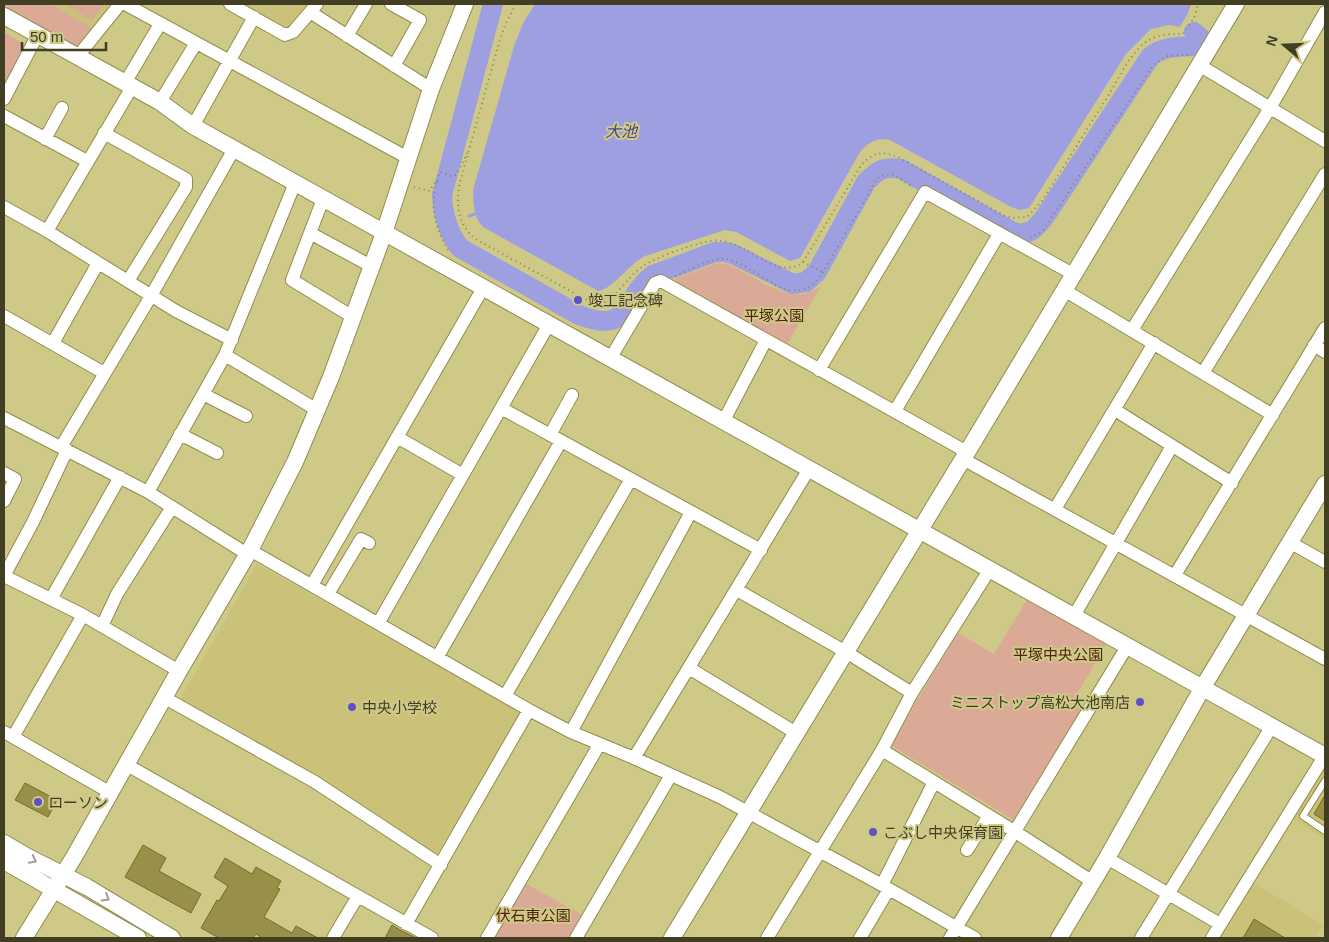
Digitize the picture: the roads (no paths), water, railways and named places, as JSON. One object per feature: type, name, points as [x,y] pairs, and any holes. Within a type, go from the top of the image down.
[{"type":"street","points":[[78,56],[120,4]]},
{"type":"street","points":[[125,4],[408,158]]},
{"type":"street","points":[[230,4],[285,35],[293,32],[313,8],[347,36],[431,89]]},
{"type":"street","points":[[347,36],[366,4]]},
{"type":"street","points":[[391,4],[420,20],[394,66]]},
{"type":"street","points":[[24,938],[64,874],[165,698],[179,670],[249,552],[296,462],[384,233],[431,89],[465,4]]},
{"type":"street","points":[[672,938],[1236,4]]},
{"type":"street","points":[[1132,330],[1270,108],[1325,12]]},
{"type":"street","points":[[4,16],[160,102],[193,126],[323,199],[1325,755],[1212,938]]},
{"type":"street","points":[[193,126],[254,17]]},
{"type":"street","points":[[47,231],[104,133],[160,24]]},
{"type":"street","points":[[4,98],[38,34]]},
{"type":"street","points":[[160,102],[196,43]]},
{"type":"street","points":[[1202,60],[1270,108],[1325,141]]},
{"type":"street","points":[[45,139],[62,108]]},
{"type":"street","points":[[4,116],[87,161]]},
{"type":"street","points":[[104,133],[186,179],[186,186],[128,281]]},
{"type":"street","points":[[179,670],[83,615],[51,599],[5,571],[33,522],[64,449],[104,372],[151,296],[234,149]]},
{"type":"street","points":[[1203,373],[1325,174]]},
{"type":"street","points":[[148,492],[225,355],[295,183]]},
{"type":"street","points":[[819,370],[925,192],[1073,274]]},
{"type":"street","points":[[323,199],[292,280],[353,316]]},
{"type":"street","points":[[4,207],[47,231],[151,296],[232,340]]},
{"type":"street","points":[[310,233],[371,266]]},
{"type":"street","points":[[895,411],[999,234]]},
{"type":"street","points":[[53,343],[98,263]]},
{"type":"street","points":[[610,358],[655,282],[661,281],[895,411],[1055,509],[1325,659]]},
{"type":"street","points":[[312,585],[483,288]]},
{"type":"street","points":[[1064,290],[1272,415]]},
{"type":"street","points":[[4,316],[104,372]]},
{"type":"street","points":[[379,622],[549,324]]},
{"type":"street","points":[[1175,576],[1272,415],[1320,348],[1325,328]]},
{"type":"street","points":[[724,422],[766,340]]},
{"type":"street","points":[[1055,509],[1154,344]]},
{"type":"street","points":[[225,355],[317,410]]},
{"type":"street","points":[[203,394],[246,416]]},
{"type":"street","points":[[438,656],[556,438],[572,395]]},
{"type":"street","points":[[502,408],[761,550]]},
{"type":"street","points":[[1115,410],[1232,483]]},
{"type":"street","points":[[4,418],[148,492],[249,552],[379,622],[529,710],[599,745],[634,758],[720,797],[885,887],[953,933],[974,938]]},
{"type":"street","points":[[180,434],[217,454]]},
{"type":"street","points":[[397,436],[463,475]]},
{"type":"street","points":[[1074,616],[1172,446]]},
{"type":"street","points":[[634,758],[737,590],[808,469]]},
{"type":"street","points":[[4,473],[15,479],[4,501]]},
{"type":"street","points":[[51,599],[120,477]]},
{"type":"street","points":[[505,696],[631,479]]},
{"type":"street","points":[[1059,938],[1108,858],[1203,687],[1325,484]]},
{"type":"street","points":[[102,626],[117,594],[172,507]]},
{"type":"street","points":[[571,732],[691,512]]},
{"type":"street","points":[[328,594],[361,539],[369,543]]},
{"type":"street","points":[[1291,542],[1325,562]]},
{"type":"street","points":[[767,938],[882,750],[912,693],[990,569]]},
{"type":"street","points":[[737,590],[846,652],[912,693]]},
{"type":"street","points":[[83,615],[9,734],[111,792]]},
{"type":"street","points":[[953,933],[1128,645]]},
{"type":"street","points":[[690,668],[796,733]]},
{"type":"street","points":[[165,698],[315,782],[441,864]]},
{"type":"street","points":[[406,924],[529,710]]},
{"type":"street","points":[[1141,938],[1170,894],[1272,726]]},
{"type":"street","points":[[487,938],[599,745]]},
{"type":"street","points":[[882,750],[1014,831],[1092,882]]},
{"type":"street","points":[[127,765],[432,938]]},
{"type":"street","points":[[576,938],[671,775]]},
{"type":"street","points":[[860,938],[934,782]]},
{"type":"street","points":[[967,850],[989,816]]},
{"type":"street","points":[[4,843],[32,860],[64,874],[172,938]]},
{"type":"street","points":[[1108,858],[1220,924]]},
{"type":"street","points":[[4,861],[138,938]]},
{"type":"street","points":[[333,938],[358,896]]},
{"type":"lane","points":[[1325,780],[1303,816],[1325,831]]},
{"type":"water","points":[[489,4],[498,4],[478,70],[472,68]]},
{"type":"water","name":"大池","points":[[535,4],[1191,4],[1180,27],[1169,25],[1151,29],[1126,54],[1029,208],[1020,210],[1011,207],[890,140],[877,140],[867,145],[860,152],[800,258],[790,261],[736,232],[725,230],[645,256],[633,264],[610,286],[598,291],[483,227],[477,219],[475,210],[473,190],[514,46],[523,23]]},
{"type":"waterway","points":[[493,4],[442,195],[447,223],[452,236],[460,248],[579,315],[596,320],[609,321],[625,311],[636,293],[653,275],[715,252],[733,254],[793,284],[806,282],[817,272],[866,182],[885,169],[901,169],[1015,233],[1028,232],[1035,228],[1044,218],[1150,57],[1165,49],[1194,46],[1201,38],[1194,32]]},
{"type":"waterway","points":[[469,216],[475,214]]},
{"type":"waterway","points":[[447,222],[453,220]]},
{"type":"place","name":"竣工記念碑","points":[[578,300]]},
{"type":"place","name":"ミニストップ高松大池南店","points":[[1140,702]]},
{"type":"place","name":"中央小学校","points":[[352,707]]},
{"type":"place","name":"ローソン","points":[[38,802]]},
{"type":"place","name":"こぶし中央保育園","points":[[873,832]]},
{"type":"park label","name":"平塚公園","points":[[774,315]]},
{"type":"park label","name":"平塚中央公園","points":[[1058,654]]},
{"type":"park label","name":"伏石東公園","points":[[533,915]]}]
